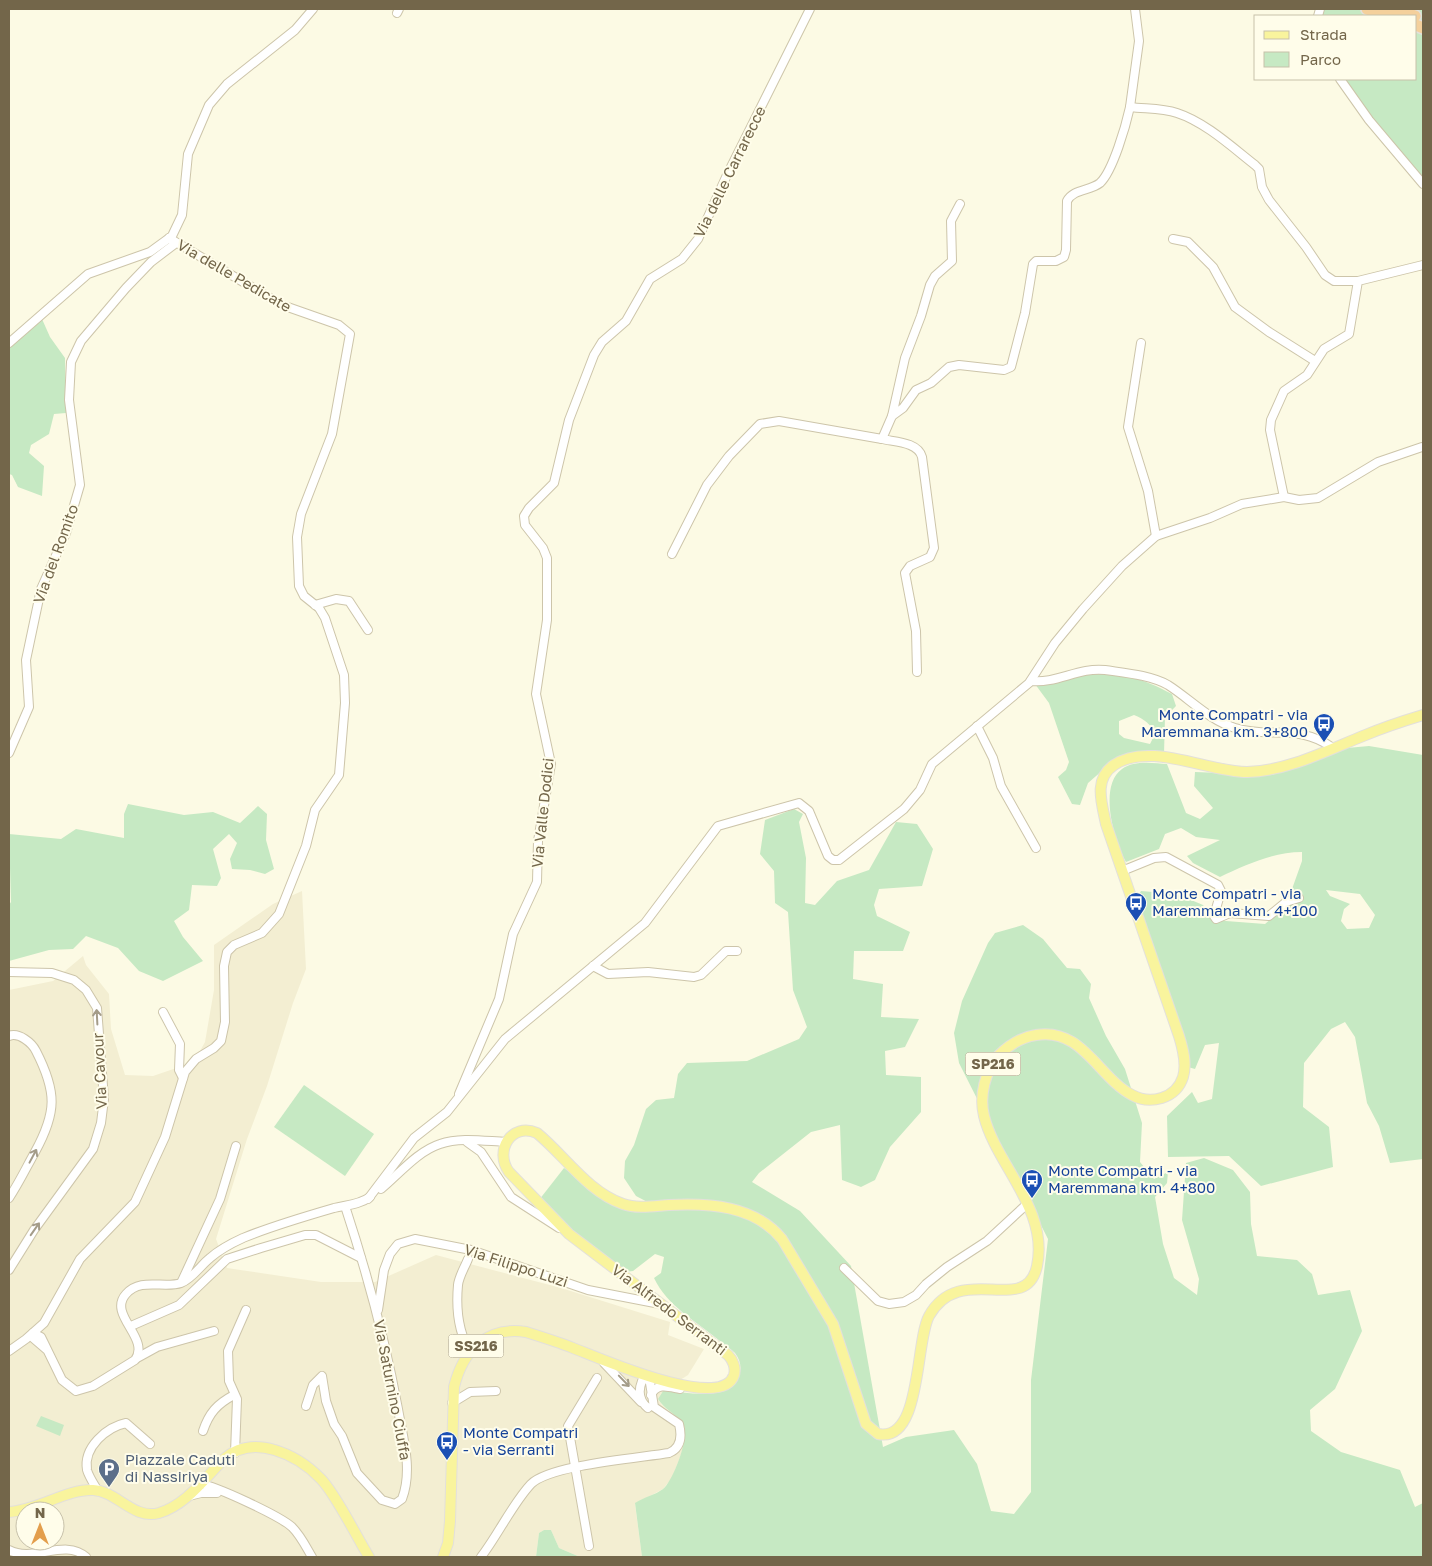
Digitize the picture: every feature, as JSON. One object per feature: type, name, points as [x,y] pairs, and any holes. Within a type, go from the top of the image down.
[{"type":"highway","points":[[1367,9],[1386,15]]},
{"type":"highway","points":[[1393,9],[1413,15]]},
{"type":"main road","name":"SP216","points":[[506,1142],[519,1132],[536,1132],[592,1184],[615,1201],[634,1206],[696,1205],[735,1209],[751,1215],[773,1230],[783,1242],[832,1320],[866,1424],[873,1432],[885,1435],[898,1431],[908,1415],[924,1328],[937,1305],[949,1295],[964,1289],[1016,1290],[1024,1286],[1034,1274],[1037,1263],[1038,1248],[1027,1204],[989,1130],[983,1111],[982,1098],[988,1074],[995,1061],[1006,1048],[1034,1035],[1061,1036],[1090,1055],[1124,1090],[1146,1100],[1167,1096],[1176,1088],[1182,1078],[1184,1055],[1179,1036],[1106,824],[1100,795],[1102,780],[1116,763],[1132,758],[1154,756],[1237,771],[1260,771],[1289,764],[1423,714]]},
{"type":"main road","name":"Via Alfredo Serranti","points":[[443,1557],[448,1543],[450,1521],[452,1403],[457,1377],[471,1353],[491,1334],[511,1330],[526,1332],[596,1358],[673,1383],[719,1388],[730,1383],[734,1373],[733,1361],[728,1354],[569,1234],[508,1170],[502,1155],[506,1142]]},
{"type":"main road","points":[[9,1512],[31,1509],[78,1491],[98,1491],[130,1508],[146,1514],[160,1512],[185,1498],[224,1460],[235,1453],[252,1448],[270,1449],[288,1455],[306,1466],[327,1487],[369,1557]]},
{"type":"street","points":[[9,342],[88,274],[150,252],[173,241],[182,215],[185,172],[189,151],[211,102],[231,81],[295,30],[313,9]]},
{"type":"street","name":"Via delle Carrarecce","points":[[524,524],[526,512],[550,489],[556,480],[569,420],[597,349],[626,321],[650,279],[682,259],[698,239],[726,175],[810,9]]},
{"type":"street","points":[[892,416],[903,408],[916,390],[932,382],[949,367],[961,365],[1004,370],[1011,367],[1025,313],[1033,264],[1036,261],[1056,261],[1064,257],[1068,198],[1102,180],[1124,134],[1130,107],[1139,41],[1135,9]]},
{"type":"street","points":[[1341,80],[1364,114],[1423,184]]},
{"type":"street","points":[[1130,107],[1182,115],[1212,133],[1255,165],[1259,169],[1262,187],[1269,200],[1304,243],[1325,275],[1334,280],[1358,282],[1423,265]]},
{"type":"street","points":[[882,439],[892,416],[906,358],[930,285],[935,276],[952,261],[951,221],[960,204]]},
{"type":"street","points":[[1173,239],[1188,242],[1213,267],[1229,300],[1236,308],[1315,361]]},
{"type":"street","name":"Via delle Pedicate","points":[[44,1322],[80,1259],[135,1202],[165,1137],[183,1078],[194,1061],[216,1047],[223,1036],[225,1022],[224,966],[227,952],[234,945],[264,931],[279,914],[306,846],[315,810],[339,774],[345,703],[344,675],[326,620],[315,605],[302,593],[298,583],[298,527],[332,434],[350,334],[339,325],[282,305],[173,241]]},
{"type":"street","name":"Via del Romito","points":[[9,753],[30,707],[26,660],[40,591],[65,536],[80,485],[69,400],[71,362],[80,342],[130,284],[173,241]]},
{"type":"street","points":[[1284,497],[1271,436],[1271,422],[1284,391],[1305,376],[1324,349],[1350,332],[1358,282]]},
{"type":"street","points":[[1141,343],[1128,426],[1148,491],[1156,536]]},
{"type":"street","points":[[672,554],[707,486],[729,456],[760,424],[780,421],[914,446],[919,450],[922,457],[934,548],[930,557],[908,567],[905,575],[916,631],[917,672]]},
{"type":"street","points":[[368,1199],[414,1138],[441,1117],[498,1047],[517,1028],[645,923],[720,824],[799,803],[809,811],[828,856],[833,860],[839,860],[904,809],[920,790],[930,766],[1031,680],[1053,646],[1084,609],[1122,566],[1156,536],[1210,518],[1238,505],[1284,497],[1299,500],[1318,498],[1382,460],[1422,447]]},
{"type":"street","name":"Via Valle Dodici","points":[[458,1097],[462,1081],[501,994],[515,927],[536,884],[539,834],[551,768],[550,753],[536,694],[547,620],[547,558],[543,548],[524,524]]},
{"type":"street","points":[[315,605],[336,599],[349,602],[354,605],[368,630]]},
{"type":"street","points":[[1031,680],[1043,681],[1092,670],[1141,676],[1167,685],[1228,726],[1246,730],[1306,734],[1320,739],[1333,748]]},
{"type":"street","points":[[977,726],[993,758],[999,782],[1036,848]]},
{"type":"street","points":[[1122,871],[1154,858],[1166,858],[1218,885],[1222,892],[1214,916],[1216,919],[1230,913],[1269,916],[1286,902],[1299,898]]},
{"type":"street","points":[[593,966],[608,974],[648,972],[694,977],[702,973],[726,951],[737,951]]},
{"type":"street","name":"Via Cavour","points":[[9,972],[52,973],[69,977],[86,990],[97,1008],[104,1099],[101,1123],[92,1149],[34,1230],[9,1270]]},
{"type":"street","points":[[163,1012],[179,1041],[182,1053],[179,1070],[183,1078]]},
{"type":"street","points":[[9,1036],[19,1036],[33,1046],[46,1070],[52,1099],[52,1113],[47,1130],[19,1184],[9,1198]]},
{"type":"street","points":[[463,1140],[481,1152],[511,1197],[569,1234]]},
{"type":"street","points":[[135,1360],[140,1349],[122,1307],[123,1299],[128,1292],[149,1284],[182,1282],[211,1256],[242,1238],[293,1220],[368,1199],[429,1149],[446,1142],[463,1140],[506,1142]]},
{"type":"street","points":[[182,1282],[220,1199],[236,1146]]},
{"type":"street","points":[[844,1268],[878,1301],[889,1304],[904,1302],[916,1296],[926,1284],[947,1267],[987,1241],[1027,1204]]},
{"type":"street","name":"Via Saturnino Ciuffa","points":[[306,1406],[313,1385],[322,1376],[326,1401],[334,1424],[342,1436],[357,1474],[382,1500],[395,1504],[402,1499],[407,1476],[406,1454],[378,1313],[345,1206]]},
{"type":"street","points":[[130,1326],[179,1305],[227,1259],[261,1248],[306,1235],[316,1235],[361,1258]]},
{"type":"street","name":"Via Filippo Luzi","points":[[378,1313],[383,1276],[388,1258],[394,1247],[402,1242],[420,1238],[471,1250],[588,1290],[624,1299],[655,1303],[668,1310]]},
{"type":"street","points":[[468,1259],[458,1285],[458,1318],[461,1333],[471,1353]]},
{"type":"street","points":[[368,1279],[375,1284],[381,1281],[383,1276]]},
{"type":"street","points":[[235,1453],[237,1399],[229,1381],[228,1351],[246,1310]]},
{"type":"street","points":[[9,1350],[34,1333],[44,1322]]},
{"type":"street","points":[[44,1322],[41,1331],[44,1345],[62,1380],[76,1391],[93,1386],[157,1346],[214,1331]]},
{"type":"street","points":[[34,1333],[33,1338],[44,1345]]},
{"type":"street","points":[[20,1344],[32,1342],[44,1345]]},
{"type":"street","points":[[596,1358],[611,1368],[648,1408]]},
{"type":"street","points":[[481,1557],[531,1484],[547,1474],[669,1453],[676,1448],[681,1439],[678,1424],[655,1408],[651,1397],[649,1376]]},
{"type":"street","points":[[649,1376],[642,1382],[640,1392],[643,1403],[673,1424],[681,1439]]},
{"type":"street","points":[[589,1546],[568,1424],[597,1378]]},
{"type":"street","points":[[651,1397],[654,1390],[661,1386],[683,1389],[706,1387]]},
{"type":"street","points":[[452,1403],[470,1392],[496,1391]]},
{"type":"street","points":[[202,1431],[212,1411],[220,1402],[234,1395]]},
{"type":"street","points":[[98,1491],[88,1474],[87,1466],[91,1449],[96,1441],[126,1423],[150,1444]]},
{"type":"street","points":[[212,1472],[210,1481],[216,1491]]},
{"type":"street","points":[[200,1484],[204,1490],[216,1491],[254,1505],[287,1523],[302,1539],[312,1557]]},
{"type":"street","points":[[185,1498],[216,1491]]},
{"type":"street","points":[[9,1550],[21,1554],[70,1549],[78,1551],[86,1557]]},
{"type":"shaded area","points":[[302,891],[306,969],[293,1003],[267,1086],[247,1139],[216,1239],[227,1268],[321,1282],[375,1282],[436,1255],[561,1288],[670,1322],[668,1335],[704,1349],[688,1375],[663,1391],[658,1399],[662,1405],[685,1425],[685,1444],[672,1478],[663,1489],[635,1504],[642,1557],[580,1557],[559,1548],[551,1530],[544,1530],[539,1533],[536,1557],[9,1557],[9,990],[53,981],[83,956],[86,965],[109,994],[111,1029],[125,1075],[153,1076],[194,1062],[205,1042],[214,990],[214,945],[273,904]]},
{"type":"green space","points":[[1320,9],[1423,9],[1423,184],[1341,80],[1417,80],[1417,15],[1318,15]]},
{"type":"green space","points":[[42,319],[50,337],[65,358],[66,413],[54,414],[49,434],[31,445],[29,453],[44,466],[42,496],[18,487],[12,475],[9,474],[9,347]]},
{"type":"green space","points":[[1088,671],[1132,677],[1172,694],[1176,706],[1165,717],[1164,754],[1135,753],[1119,756],[1088,783],[1080,805],[1072,804],[1058,777],[1066,770],[1069,762],[1049,703],[1035,684]],"holes":[[[1134,715],[1144,720],[1153,730],[1155,734],[1150,744],[1124,738],[1119,734],[1119,721]]]},
{"type":"green space","points":[[1369,746],[1423,755],[1423,1159],[1390,1163],[1379,1126],[1367,1103],[1355,1037],[1345,1022],[1331,1029],[1304,1063],[1303,1107],[1329,1127],[1333,1167],[1261,1186],[1229,1156],[1168,1157],[1167,1116],[1192,1092],[1198,1103],[1212,1099],[1219,1043],[1205,1045],[1195,1069],[1188,1067],[1188,1049],[1136,899],[1141,891],[1177,894],[1203,905],[1213,920],[1265,924],[1301,893],[1292,889],[1302,861],[1302,852],[1270,857],[1220,877],[1193,863],[1187,856],[1220,840],[1196,837],[1181,828],[1165,834],[1159,849],[1126,862],[1117,841],[1110,814],[1111,788],[1115,777],[1122,769],[1132,764],[1167,764],[1186,813],[1200,819],[1213,808],[1194,786],[1195,772],[1272,775],[1347,748]],"holes":[[[1326,890],[1360,894],[1375,915],[1369,928],[1347,929],[1341,921],[1344,909],[1350,904],[1330,896]]]},
{"type":"green space","points":[[128,804],[184,815],[213,812],[240,823],[258,806],[267,814],[266,840],[274,869],[265,874],[250,870],[232,869],[230,859],[237,843],[229,834],[213,849],[221,878],[217,886],[192,885],[189,910],[174,921],[183,937],[203,961],[163,981],[139,971],[118,948],[86,936],[73,949],[49,950],[9,961],[9,905],[11,902],[9,834],[61,839],[76,829],[124,838],[124,814]]},
{"type":"green space","points":[[794,809],[803,814],[799,822],[806,858],[805,903],[815,905],[837,881],[869,870],[896,822],[917,824],[933,849],[922,886],[879,889],[874,905],[877,916],[910,932],[903,951],[854,951],[853,979],[883,984],[881,1017],[919,1019],[905,1047],[885,1051],[886,1075],[921,1077],[921,1112],[890,1147],[875,1180],[861,1187],[842,1180],[840,1125],[811,1132],[759,1173],[752,1182],[800,1211],[851,1266],[883,1447],[906,1437],[954,1430],[977,1464],[991,1511],[1014,1514],[1031,1492],[1031,1380],[1048,1239],[959,1063],[954,1033],[962,1001],[988,943],[995,933],[1023,925],[1043,939],[1067,968],[1080,969],[1091,984],[1089,998],[1106,1036],[1125,1069],[1142,1123],[1140,1162],[1154,1179],[1168,1172],[1167,1183],[1155,1197],[1163,1244],[1174,1278],[1197,1295],[1199,1279],[1182,1220],[1186,1163],[1204,1158],[1233,1170],[1250,1192],[1251,1224],[1257,1256],[1297,1260],[1312,1274],[1318,1295],[1350,1290],[1362,1331],[1335,1389],[1310,1410],[1311,1431],[1341,1452],[1400,1470],[1415,1507],[1423,1503],[1423,1557],[642,1557],[635,1503],[660,1491],[667,1484],[676,1468],[685,1437],[683,1424],[658,1399],[663,1391],[707,1394],[727,1390],[739,1377],[739,1359],[732,1350],[675,1305],[660,1288],[654,1278],[661,1273],[664,1257],[655,1254],[633,1271],[625,1272],[569,1230],[539,1200],[564,1168],[607,1200],[657,1207],[636,1196],[624,1178],[625,1161],[634,1145],[646,1109],[656,1100],[674,1098],[678,1074],[687,1063],[747,1061],[799,1039],[807,1027],[793,990],[788,912],[775,903],[774,871],[760,854],[765,820]]},
{"type":"green space","points":[[304,1085],[374,1134],[345,1176],[274,1127]]},
{"type":"green space","points":[[41,1416],[64,1425],[60,1436],[36,1426]]},
{"type":"green space","points":[[544,1530],[551,1530],[559,1548],[580,1557],[536,1557],[539,1533]]},
{"type":"place","name":"Monte Compatri - via Maremmana km. 3+800","points":[[1324,743]]},
{"type":"place","name":"Monte Compatri - via Maremmana km. 4+100","points":[[1136,922]]},
{"type":"place","name":"Monte Compatri - via Maremmana km. 4+800","points":[[1032,1199]]},
{"type":"place","name":"Monte Compatri - via Serranti","points":[[447,1461]]},
{"type":"place","name":"Piazzale Caduti di Nassiriya","points":[[109,1488]]}]
